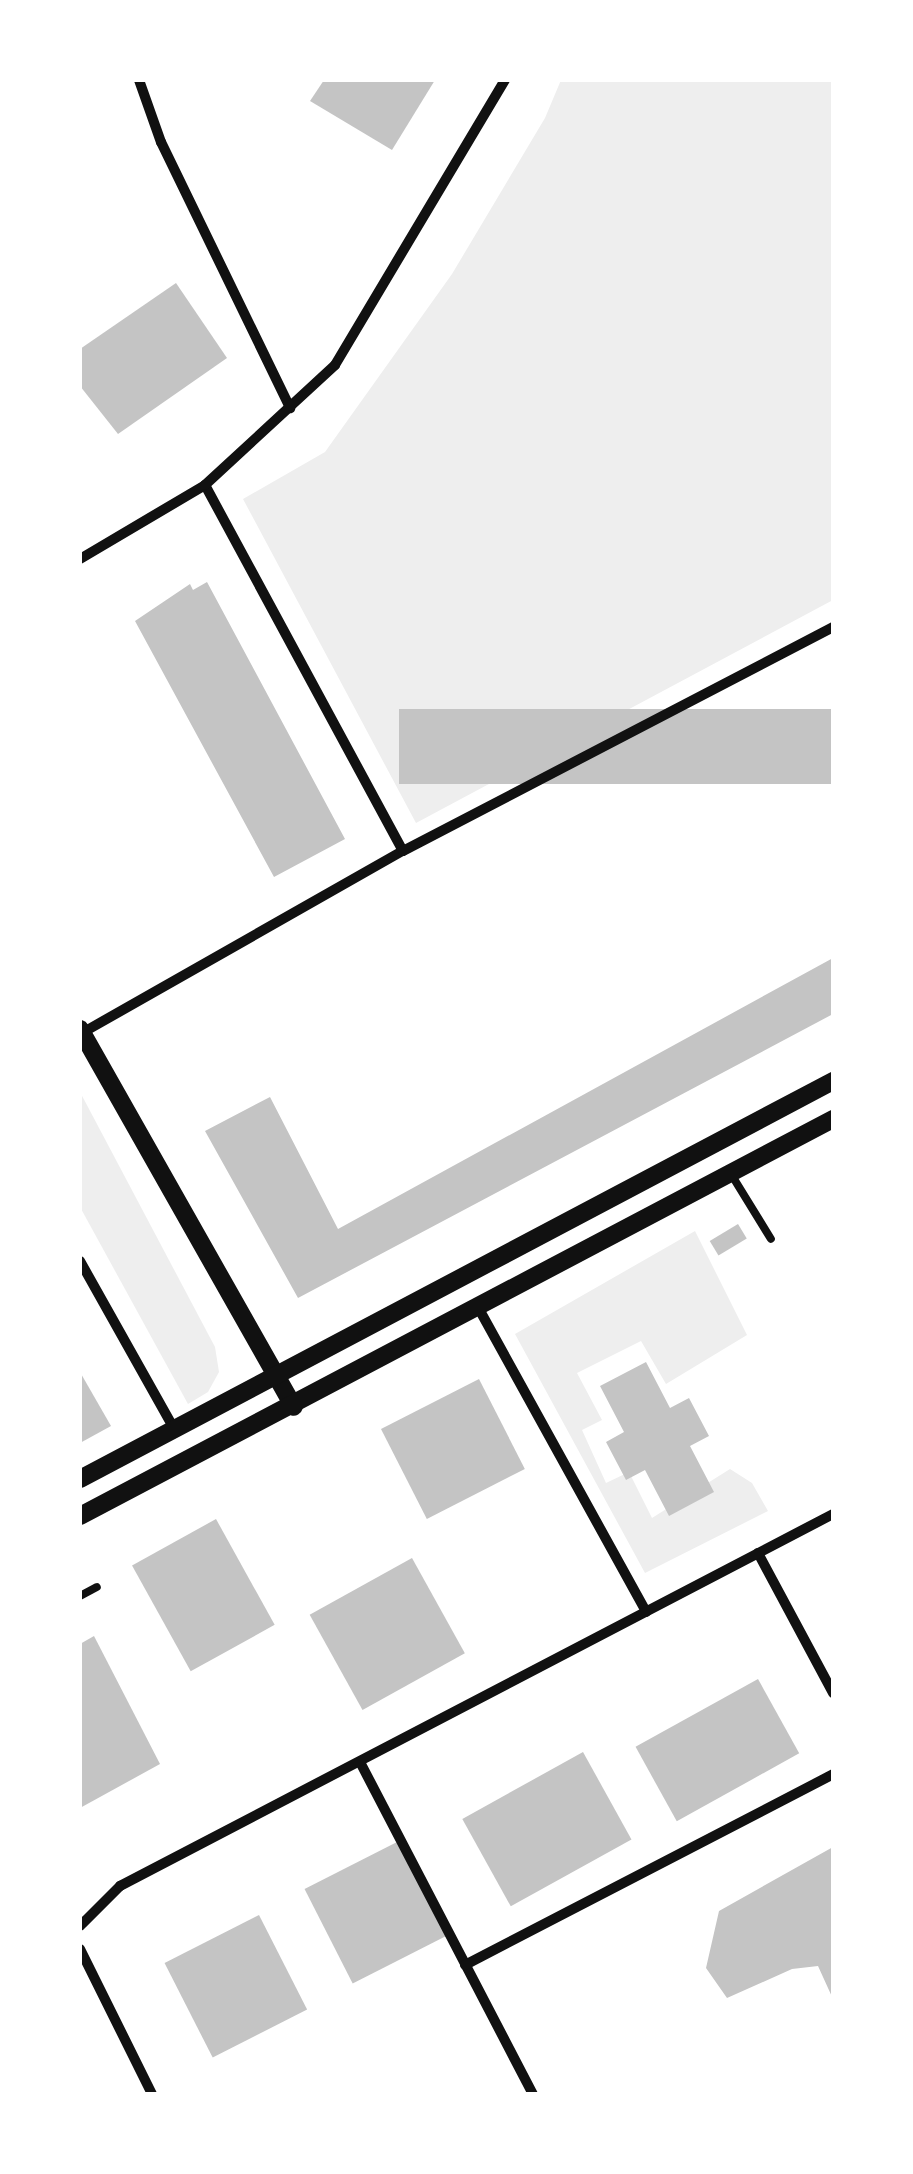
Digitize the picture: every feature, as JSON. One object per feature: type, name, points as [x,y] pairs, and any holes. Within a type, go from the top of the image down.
[{"type":"street","points":[[139,80],[161,142],[290,408]]},
{"type":"street","points":[[80,559],[205,485],[335,365],[504,80]]},
{"type":"street","points":[[205,485],[403,850]]},
{"type":"street","points":[[294,1407],[81,1031],[403,850],[833,627]]},
{"type":"street","points":[[80,1478],[833,1082]]},
{"type":"street","points":[[80,1516],[294,1407],[833,1119]]},
{"type":"street","points":[[80,1261],[173,1428]]},
{"type":"street","points":[[479,1309],[646,1612]]},
{"type":"street","points":[[80,1926],[120,1886],[833,1514]]},
{"type":"street","points":[[758,1553],[833,1693]]},
{"type":"street","points":[[360,1762],[533,2094]]},
{"type":"street","points":[[466,1965],[833,1774]]},
{"type":"street","points":[[80,1949],[84,1967],[152,2094]]},
{"type":"lane","points":[[731,1174],[771,1240]]},
{"type":"lane","points":[[80,1596],[96,1587]]},
{"type":"shaded area","points":[[561,80],[833,80],[833,600],[416,823],[243,499],[325,452],[452,274],[545,118]]},
{"type":"shaded area","points":[[80,1092],[215,1347],[219,1372],[208,1392],[188,1404],[80,1207]]},
{"type":"shaded area","points":[[695,1231],[747,1335],[666,1384],[641,1341],[577,1373],[602,1420],[582,1430],[606,1483],[629,1472],[652,1518],[730,1469],[752,1483],[768,1511],[645,1573],[515,1334]]},
{"type":"building","points":[[324,80],[435,80],[392,150],[310,101]]},
{"type":"building","points":[[176,283],[227,358],[118,434],[80,386],[80,349]]},
{"type":"building","points":[[207,582],[345,839],[274,877],[135,621],[190,584],[193,590]]},
{"type":"building","points":[[399,709],[833,709],[833,784],[399,784]]},
{"type":"building","points":[[833,958],[833,1014],[298,1298],[205,1131],[270,1097],[338,1229]]},
{"type":"building","points":[[738,1224],[747,1239],[718,1256],[710,1241]]},
{"type":"building","points":[[646,1362],[670,1408],[689,1398],[709,1436],[690,1446],[714,1492],[669,1516],[645,1470],[626,1480],[606,1442],[624,1432],[600,1386]]},
{"type":"building","points":[[80,1372],[111,1426],[80,1443]]},
{"type":"building","points":[[479,1379],[525,1469],[427,1519],[381,1429]]},
{"type":"building","points":[[216,1519],[275,1625],[191,1671],[132,1566]]},
{"type":"building","points":[[412,1558],[465,1653],[363,1710],[310,1615]]},
{"type":"building","points":[[94,1636],[160,1764],[80,1808],[80,1644]]},
{"type":"building","points":[[758,1679],[799,1753],[677,1821],[636,1747]]},
{"type":"building","points":[[583,1752],[631,1839],[511,1906],[462,1819]]},
{"type":"building","points":[[399,1841],[447,1935],[353,1984],[305,1889]]},
{"type":"building","points":[[833,1847],[833,1999],[818,1966],[792,1969],[727,1998],[706,1968],[719,1911]]},
{"type":"building","points":[[259,1915],[307,2009],[213,2058],[165,1963]]}]
